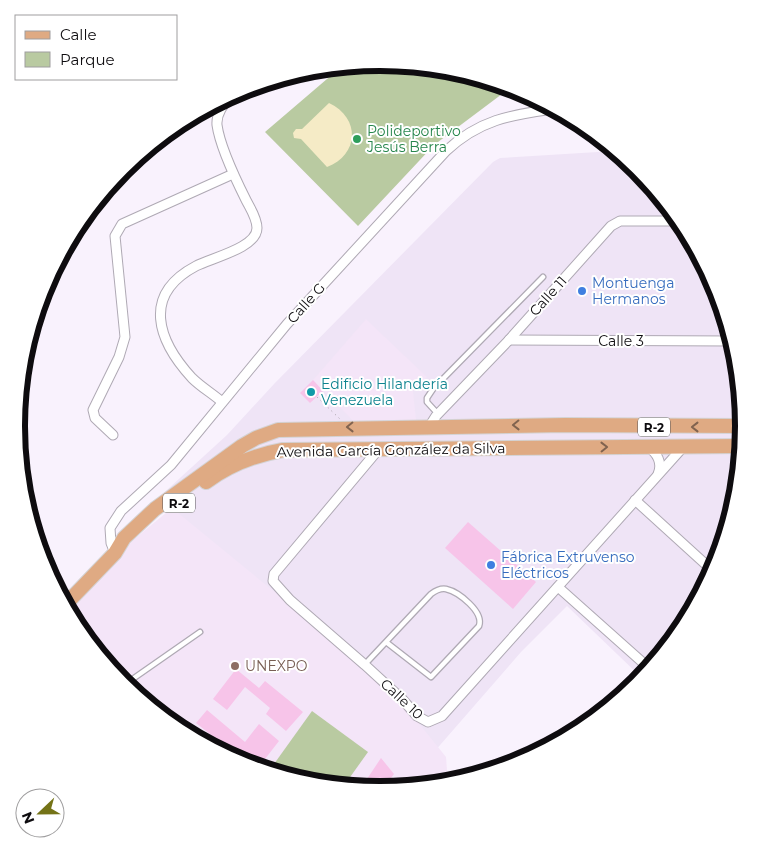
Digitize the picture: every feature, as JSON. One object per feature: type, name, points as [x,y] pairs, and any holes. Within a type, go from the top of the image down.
[{"type":"main road","name":"Avenida García González da Silva","points":[[115,553],[124,538],[155,509],[225,457],[256,438],[283,429],[398,427],[436,421],[565,425],[735,426]]},
{"type":"main road","points":[[377,427],[382,430],[386,439],[378,450]]},
{"type":"main road","points":[[398,427],[394,440],[400,450]]},
{"type":"main road","name":"Avenida García González da Silva","points":[[115,553],[213,477],[247,460],[283,450],[734,446]]},
{"type":"main road","name":"R-2","points":[[70,599],[115,553]]},
{"type":"street","name":"Calle G","points":[[115,553],[110,535],[112,521],[171,465],[287,324],[360,243],[459,139],[484,123],[539,109]]},
{"type":"street","points":[[220,110],[217,125],[233,174],[256,219],[258,229],[253,239],[243,247],[195,267],[179,278],[165,294],[159,314],[160,329],[193,379],[222,402]]},
{"type":"street","points":[[113,434],[95,418],[93,410],[119,357],[125,337],[116,230],[122,224],[233,174]]},
{"type":"street","name":"Calle 11","points":[[436,421],[611,226],[620,221],[670,221]]},
{"type":"street","name":"Calle 3","points":[[509,340],[724,341]]},
{"type":"street","points":[[646,446],[660,463],[658,474]]},
{"type":"street","name":"Calle 10","points":[[378,450],[277,571],[273,581],[290,600],[365,665],[422,720],[428,722],[442,716],[684,446]]},
{"type":"street","points":[[635,500],[707,565]]},
{"type":"street","points":[[558,587],[644,664]]},
{"type":"lane","points":[[436,421],[427,402],[427,398],[433,388],[543,277]]},
{"type":"lane","points":[[365,665],[386,642],[430,594],[437,590],[444,588],[450,591],[476,610],[479,615],[479,626],[431,677],[386,642]]},
{"type":"lane","points":[[131,679],[200,632]]},
{"type":"path","points":[[317,397],[350,427]]},
{"type":"shaded area","points":[[604,152],[631,175],[662,210],[698,269],[716,312],[723,335],[732,380],[734,403],[735,427],[732,473],[723,518],[716,541],[698,584],[662,643],[636,672],[567,606],[521,652],[434,752],[344,678],[157,499],[227,435],[274,384],[493,162],[500,158]]},
{"type":"shaded area","points":[[366,319],[427,377],[413,391],[416,420],[353,421],[313,380]]},
{"type":"shaded area","name":"UNEXPO","points":[[172,508],[343,648],[400,700],[446,757],[447,775],[380,782],[311,775],[266,763],[202,734],[164,708],[129,678],[98,643],[73,604],[70,599],[105,563]]},
{"type":"green space","name":"Polideportivo Jesús Berra","points":[[357,72],[403,72],[449,78],[503,94],[434,145],[358,226],[265,132],[331,75]]},
{"type":"green space","points":[[312,711],[368,752],[348,780],[311,775],[273,765]]},
{"type":"sand","points":[[329,103],[347,118],[352,136],[345,154],[338,161],[327,167],[301,139],[294,138],[293,133],[296,129],[302,129]]},
{"type":"building","name":"Edificio Hilandería Venezuela","points":[[313,380],[323,391],[310,403],[300,393]]},
{"type":"building","name":"Fábrica Extruvenso Eléctricos","points":[[468,522],[536,582],[513,609],[445,548]]},
{"type":"building","points":[[236,669],[259,688],[265,681],[303,712],[286,731],[266,714],[270,708],[245,687],[227,710],[213,699]]},
{"type":"building","points":[[207,710],[245,742],[259,724],[279,741],[263,762],[225,746],[196,723]]},
{"type":"building","points":[[381,758],[394,774],[388,782],[365,781]]},
{"type":"place","name":"Polideportivo Jesús Berra","points":[[357,139]]},
{"type":"place","name":"Montuenga Hermanos","points":[[582,291]]},
{"type":"place","name":"Edificio Hilandería Venezuela","points":[[311,392]]},
{"type":"place","name":"Fábrica Extruvenso Eléctricos","points":[[491,565]]},
{"type":"place","name":"UNEXPO","points":[[235,666]]}]
